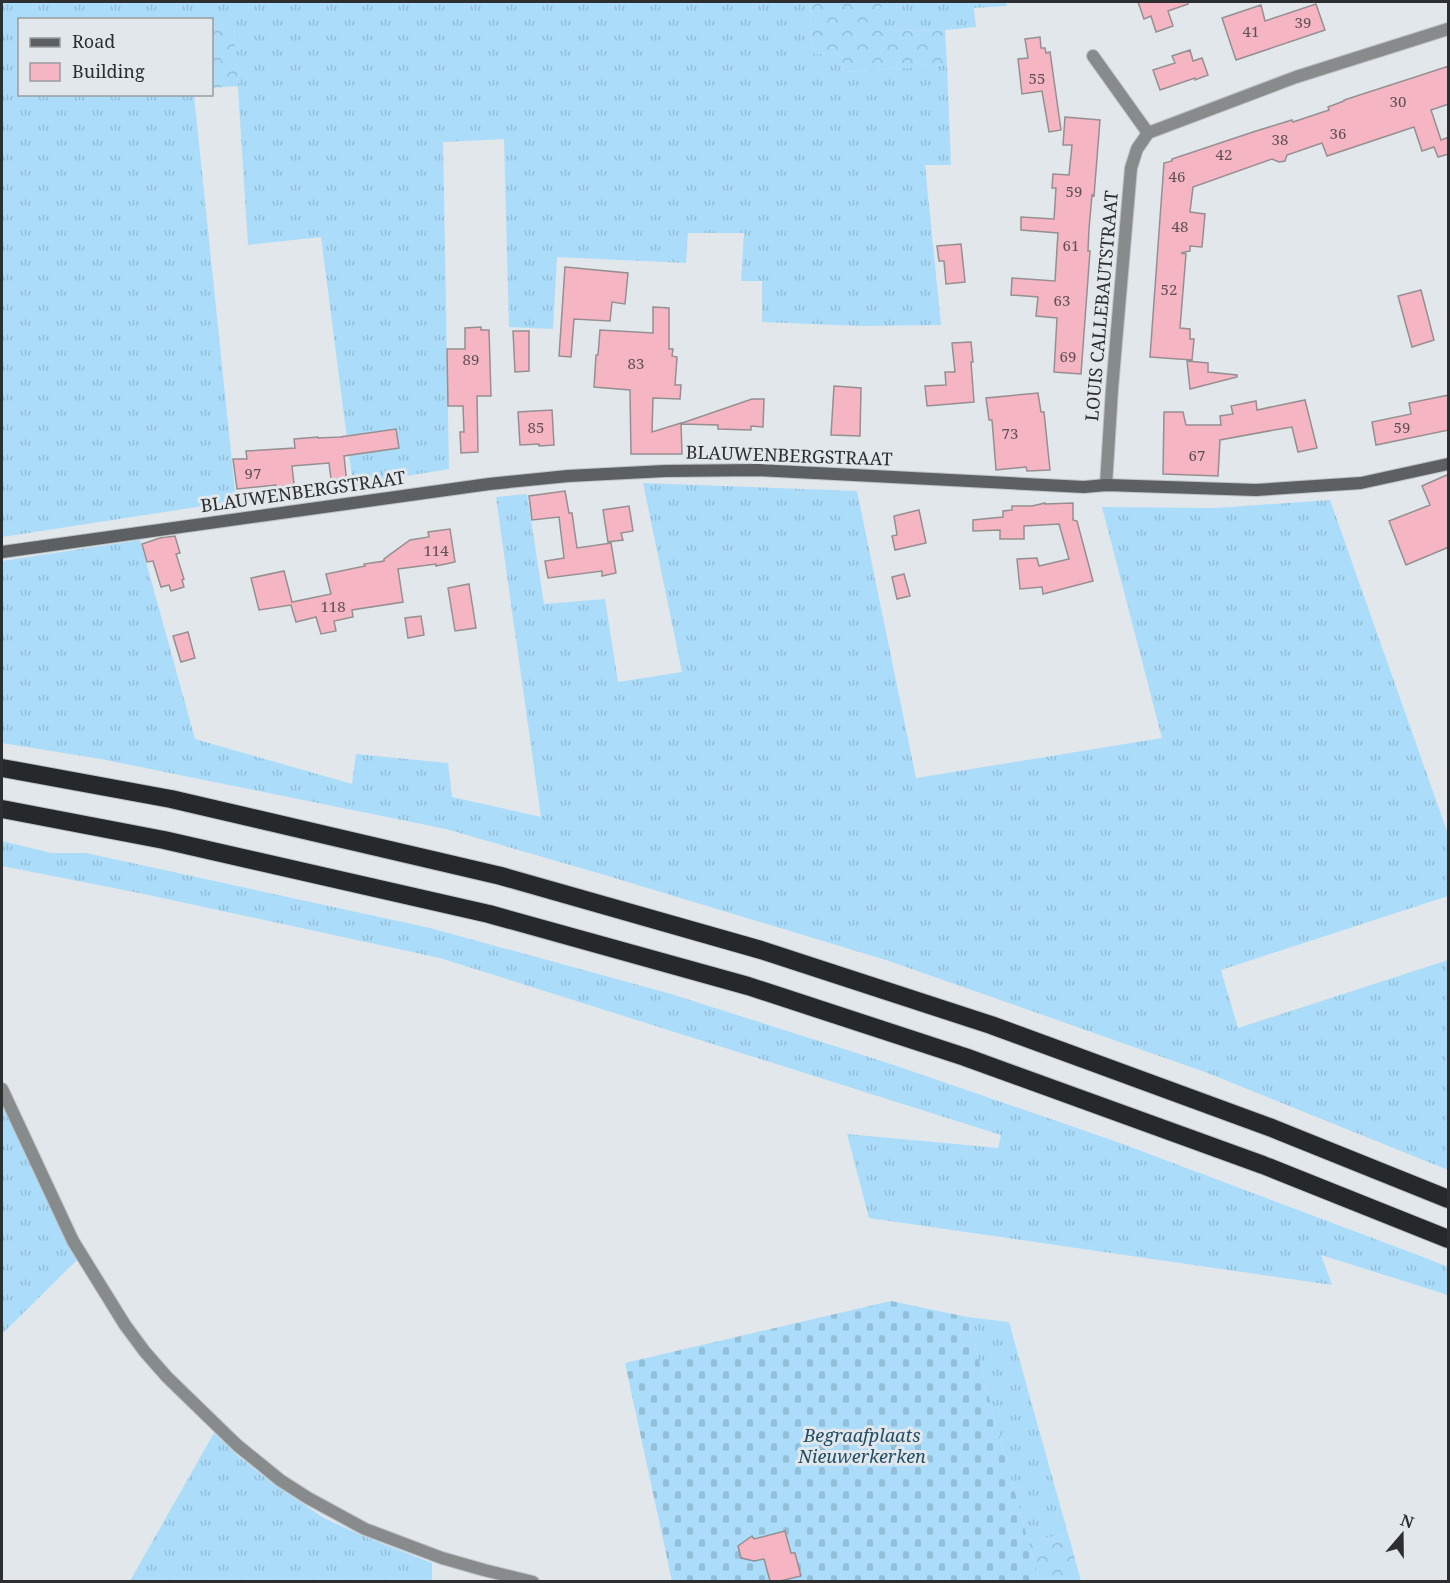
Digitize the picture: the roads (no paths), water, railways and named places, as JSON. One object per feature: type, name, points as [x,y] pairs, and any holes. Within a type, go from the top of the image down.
[{"type":"highway","points":[[2,768],[171,800],[501,876],[761,950],[1002,1029],[1272,1128],[1449,1199]]},
{"type":"highway","points":[[2,809],[164,840],[489,914],[748,986],[965,1057],[1252,1161],[1449,1239]]},
{"type":"street","points":[[1093,56],[1148,133],[1296,77],[1449,29]]},
{"type":"street","name":"LOUIS CALLEBAUTSTRAAT","points":[[1106,485],[1131,168],[1137,149],[1148,133]]},
{"type":"street","name":"BLAUWENBERGSTRAAT","points":[[2,552],[489,484],[568,476],[665,471],[759,470],[1084,487],[1106,485],[1256,490],[1361,483],[1449,464]]},
{"type":"street","points":[[2,1089],[73,1241],[125,1325],[167,1377],[237,1445],[280,1480],[364,1529],[442,1558],[533,1581]]},
{"type":"park label","name":"Begraafplaats Nieuwerkerken","points":[[862,1446]]}]
